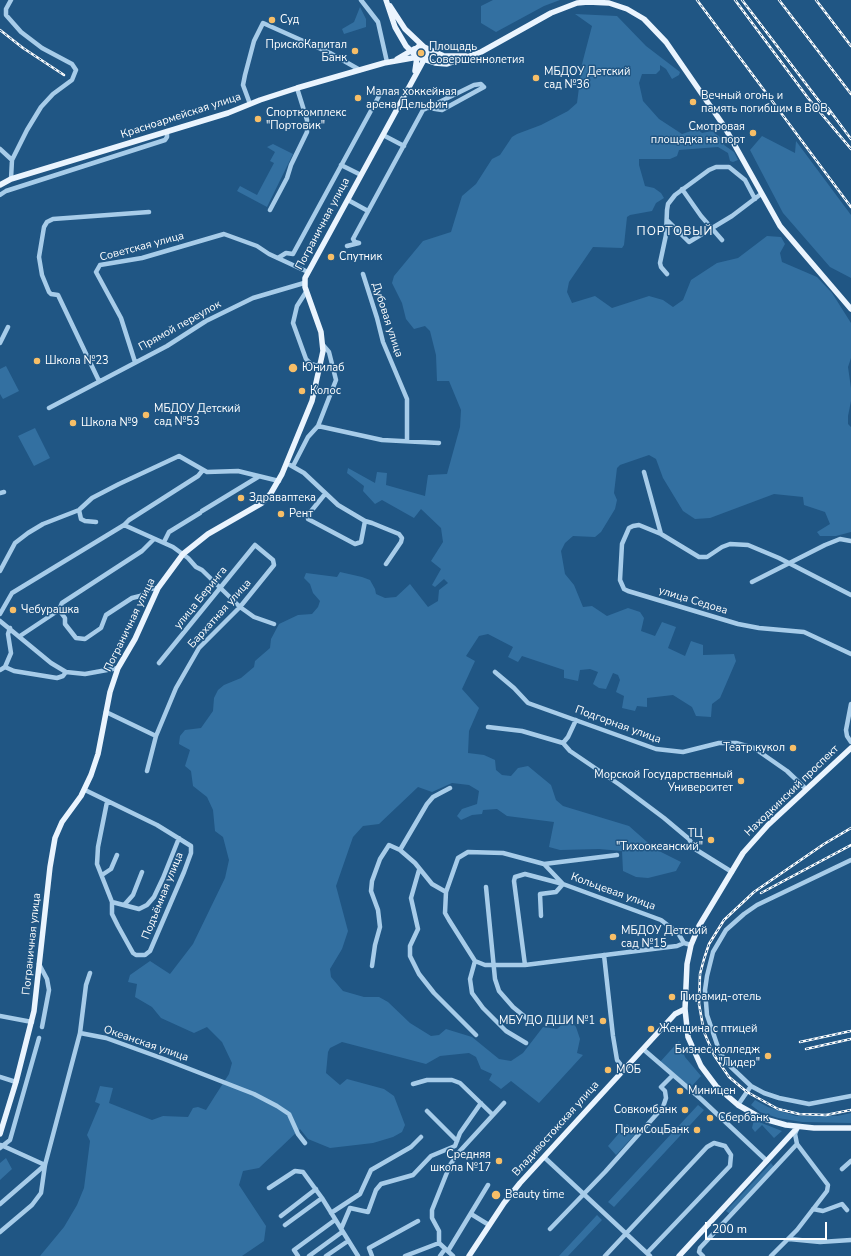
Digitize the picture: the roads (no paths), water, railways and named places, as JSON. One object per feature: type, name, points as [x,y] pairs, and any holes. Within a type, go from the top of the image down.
[{"type":"main road","points":[[387,0],[405,29],[424,47],[436,54],[452,56],[481,52]]},
{"type":"main road","points":[[387,0],[395,26],[410,51],[417,57],[425,58],[436,63],[447,64],[481,52],[551,13],[577,3],[609,3],[636,14],[658,31],[724,126],[780,226],[851,309]]},
{"type":"main road","points":[[417,57],[415,53],[417,48],[424,47]]},
{"type":"main road","points":[[424,47],[427,51],[425,58]]},
{"type":"main road","name":"Красноармейская улица","points":[[390,61],[417,48]]},
{"type":"main road","name":"Красноармейская улица","points":[[0,185],[11,179],[228,113],[297,88],[390,61],[417,57]]},
{"type":"main road","name":"Пограничная улица","points":[[413,79],[417,57]]},
{"type":"main road","name":"Пограничная улица","points":[[0,1134],[32,1022],[50,867],[55,838],[62,822],[85,790],[98,754],[106,712],[118,668],[135,639],[158,588],[183,554],[208,534],[262,503],[290,465],[312,401],[321,367],[323,345],[321,332],[304,283],[308,272],[425,58]]},
{"type":"main road","name":"Находкинский проспект","points":[[851,748],[757,836],[732,872],[699,926],[691,945],[687,964],[685,1009],[688,1037],[701,1066],[716,1086],[738,1105],[769,1121],[798,1127],[851,1128]]},
{"type":"main road","name":"Владивостокская улица","points":[[469,1256],[511,1194],[675,1014],[685,1009]]},
{"type":"main road","points":[[679,1256],[798,1127]]},
{"type":"street","points":[[11,0],[6,9],[6,16],[21,32],[42,48],[72,64],[76,70],[72,80],[53,94],[41,107],[20,142],[12,160],[11,179]]},
{"type":"street","points":[[361,0],[378,22],[390,61]]},
{"type":"street","points":[[250,104],[243,85],[254,41],[264,23],[330,53],[360,70]]},
{"type":"street","points":[[347,246],[360,243],[355,242],[353,239],[423,110],[474,85],[481,84],[484,87],[442,110],[429,108]]},
{"type":"street","points":[[270,210],[287,178],[291,165],[307,132],[307,120],[297,88]]},
{"type":"street","points":[[278,258],[286,253],[293,254],[379,96]]},
{"type":"street","points":[[0,195],[6,191],[165,140],[167,137],[167,131]]},
{"type":"street","points":[[383,134],[404,146]]},
{"type":"street","points":[[0,149],[12,160]]},
{"type":"street","points":[[341,165],[361,175]]},
{"type":"street","points":[[54,167],[56,176]]},
{"type":"street","points":[[667,274],[663,271],[660,263],[666,235],[668,204],[682,189],[709,170],[716,167],[729,167],[745,180],[755,199]]},
{"type":"street","points":[[682,189],[722,240]]},
{"type":"street","points":[[666,220],[689,242],[712,229],[761,194]]},
{"type":"street","points":[[348,200],[368,211]]},
{"type":"street","points":[[99,380],[58,295],[51,294],[49,292],[39,264],[44,227],[50,220],[149,212]]},
{"type":"street","name":"Советская улица","points":[[135,362],[121,318],[96,272],[100,266],[142,258],[221,234],[250,243],[308,272]]},
{"type":"street","name":"Дубовая улица","points":[[363,274],[383,342],[407,399],[407,441]]},
{"type":"street","name":"Прямой переулок","points":[[48,408],[99,380],[167,346],[206,321],[253,298],[304,283]]},
{"type":"street","points":[[306,292],[297,306],[293,324],[306,359],[311,364],[321,367]]},
{"type":"street","points":[[0,343],[8,328]]},
{"type":"street","points":[[323,345],[329,352],[336,380],[318,426],[308,437],[290,465],[304,473],[324,494],[338,505],[365,521],[394,532],[402,538],[386,564]]},
{"type":"street","points":[[318,426],[382,440],[439,443]]},
{"type":"street","points":[[0,571],[15,543],[42,524],[79,510],[92,498],[179,456],[203,470],[214,473],[242,472],[279,481]]},
{"type":"street","points":[[0,614],[12,593],[124,526],[128,520],[198,476],[203,470]]},
{"type":"street","points":[[644,472],[661,534]]},
{"type":"street","points":[[164,542],[169,532],[258,477]]},
{"type":"street","points":[[324,494],[308,516],[308,519],[354,544],[361,542],[365,521]]},
{"type":"street","points":[[79,510],[81,519],[96,522]]},
{"type":"street","name":"улица Седова","points":[[850,593],[748,545],[740,543],[722,547],[706,557],[699,557],[661,534],[639,525],[629,528],[622,544],[620,580],[624,589],[698,613],[738,624],[759,628],[804,632],[851,654]]},
{"type":"street","points":[[124,526],[164,542],[183,554],[240,607],[254,617],[274,624]]},
{"type":"street","points":[[20,636],[59,610],[62,603],[142,551],[154,539]]},
{"type":"street","points":[[752,582],[840,539],[851,541]]},
{"type":"street","name":"улица Беринга","points":[[159,663],[256,545]]},
{"type":"street","name":"Бархатная улица","points":[[147,771],[156,736],[176,688],[199,648],[240,607],[274,565],[274,560],[256,545]]},
{"type":"street","points":[[59,610],[65,618],[65,624],[76,638],[85,639],[101,628],[106,615],[150,589],[158,588]]},
{"type":"street","points":[[0,621],[20,636],[50,663],[66,672],[85,674],[118,668]]},
{"type":"street","points":[[10,628],[8,634],[11,653],[2,668],[57,678],[63,676],[66,672]]},
{"type":"street","name":"Подгорная улица","points":[[495,672],[528,703],[650,748],[669,752],[684,752],[719,743],[736,744],[754,748],[787,771],[806,789]]},
{"type":"street","points":[[851,704],[846,730],[847,736],[851,742]]},
{"type":"street","points":[[106,712],[156,736]]},
{"type":"street","points":[[562,743],[568,737],[576,720]]},
{"type":"street","points":[[488,727],[522,731],[562,743],[570,751],[620,785],[685,836],[695,849],[732,872]]},
{"type":"street","points":[[400,850],[427,804],[433,797],[450,788]]},
{"type":"street","name":"Подъёмная улица","points":[[85,790],[190,843],[191,849],[184,872],[150,951],[145,955],[136,955],[131,950],[112,914],[112,902],[125,904],[139,909],[151,901],[164,878],[179,838]]},
{"type":"street","points":[[107,802],[97,856],[98,864],[112,902]]},
{"type":"street","points":[[372,966],[376,940],[380,927],[378,910],[371,891],[372,881],[380,859],[389,845],[400,850],[432,884],[446,892]]},
{"type":"street","points":[[617,855],[544,864],[503,853],[468,852],[458,858],[446,892],[445,913],[467,951],[475,961],[486,965],[525,965],[676,946],[684,943],[691,945]]},
{"type":"street","points":[[102,875],[111,869],[117,855]]},
{"type":"street","points":[[851,860],[757,905],[726,930],[713,952],[706,976],[705,990],[711,1028],[725,1060],[751,1086],[764,1093],[779,1098],[809,1104],[821,1103],[851,1096]]},
{"type":"street","name":"Кольцевая улица","points":[[544,864],[563,884],[661,920],[678,933],[684,943]]},
{"type":"street","points":[[419,870],[410,898],[418,929],[410,946],[410,956],[419,974],[434,993],[476,1035]]},
{"type":"street","points":[[125,904],[132,895],[142,872]]},
{"type":"street","points":[[525,965],[514,881],[515,877],[525,874],[563,884],[556,892],[540,894],[542,916]]},
{"type":"street","points":[[486,887],[494,979],[499,991],[513,1007],[530,1021]]},
{"type":"street","points":[[604,955],[617,1060],[624,1069]]},
{"type":"street","points":[[475,961],[470,979],[472,993],[483,1008],[506,1031],[526,1043]]},
{"type":"street","points":[[39,964],[47,979],[49,990],[42,1027]]},
{"type":"street","points":[[0,1232],[32,1205],[39,1197],[45,1165],[79,1034],[86,985],[90,973]]},
{"type":"street","points":[[0,1016],[32,1022]]},
{"type":"street","name":"Океанская улица","points":[[79,1034],[106,1038],[254,1094],[283,1109],[292,1120],[298,1134],[305,1143]]},
{"type":"street","points":[[1,1146],[10,1140],[39,1038]]},
{"type":"street","points":[[643,1049],[767,1161]]},
{"type":"street","points":[[550,1229],[582,1194],[605,1172],[663,1107],[666,1098],[665,1091],[662,1087],[673,1075]]},
{"type":"street","points":[[0,1077],[16,1082]]},
{"type":"street","points":[[413,1084],[427,1080],[452,1080],[460,1083],[493,1115]]},
{"type":"street","points":[[738,1105],[751,1086]]},
{"type":"street","points":[[309,1256],[342,1230],[350,1208],[368,1212],[376,1190],[381,1184],[413,1175],[431,1156],[456,1143],[460,1133],[481,1103]]},
{"type":"street","points":[[453,1256],[439,1243],[439,1231],[432,1218],[432,1210],[450,1165],[459,1152],[504,1103]]},
{"type":"street","points":[[427,1111],[456,1143],[459,1152]]},
{"type":"street","points":[[771,1256],[788,1239],[824,1196],[828,1185],[798,1144],[795,1134],[798,1127]]},
{"type":"street","points":[[331,1214],[360,1194],[371,1170],[411,1147],[421,1137]]},
{"type":"street","points":[[544,1157],[582,1194],[626,1233],[649,1254],[730,1166],[731,1155],[725,1146],[714,1144],[707,1147],[626,1233],[604,1256]]},
{"type":"street","points":[[703,1256],[699,1252],[700,1248],[798,1144]]},
{"type":"street","points":[[1,1146],[45,1165]]},
{"type":"street","points":[[842,1169],[851,1161]]},
{"type":"street","points":[[0,1204],[45,1165]]},
{"type":"street","points":[[269,1188],[295,1171],[303,1172],[322,1198],[358,1256]]},
{"type":"street","points":[[440,1256],[447,1250],[488,1185]]},
{"type":"street","points":[[281,1216],[316,1189]]},
{"type":"street","points":[[285,1225],[322,1198]]},
{"type":"street","points":[[813,1209],[823,1212],[842,1204],[847,1210]]},
{"type":"street","points":[[471,1214],[489,1225]]},
{"type":"street","points":[[298,1256],[294,1250],[335,1220]]},
{"type":"street","points":[[372,1256],[369,1248],[418,1221]]},
{"type":"street","points":[[788,1239],[820,1242],[851,1240]]},
{"type":"street","points":[[326,1256],[348,1240]]},
{"type":"street","points":[[405,1256],[439,1243]]},
{"type":"railway","points":[[697,0],[851,207]]},
{"type":"railway","points":[[735,0],[808,98],[851,149]]},
{"type":"railway","points":[[742,0],[829,114]]},
{"type":"railway","points":[[779,0],[851,94]]},
{"type":"railway","points":[[816,0],[851,46]]},
{"type":"railway","points":[[0,30],[23,48],[64,75]]},
{"type":"railway","points":[[828,108],[851,139]]},
{"type":"railway","points":[[851,828],[824,844],[754,892],[724,920],[709,944],[704,959],[700,974],[699,1004],[704,1032],[714,1055],[729,1077],[747,1092],[778,1109],[799,1114],[826,1115],[851,1110]]},
{"type":"railway","points":[[761,893],[851,845]]},
{"type":"railway","points":[[800,1042],[851,1031]]},
{"type":"railway","points":[[806,1049],[851,1039]]},
{"type":"place","name":"Суд","points":[[272,20]]},
{"type":"place","name":"ПрискоКапитал Банк","points":[[355,51]]},
{"type":"place","name":"Площадь Совершеннолетия","points":[[421,53]]},
{"type":"place","name":"МБДОУ Детский сад №36","points":[[536,78]]},
{"type":"place","name":"Малая хоккейная арена Дельфин","points":[[358,98]]},
{"type":"place","name":"Вечный огонь и память погибшим в ВОВ","points":[[693,102]]},
{"type":"place","name":"Спорткомплекс \"Портовик\"","points":[[258,119]]},
{"type":"place","name":"Смотровая площадка на порт","points":[[753,133]]},
{"type":"place","name":"Спутник","points":[[331,257]]},
{"type":"place","name":"Школа №23","points":[[37,361]]},
{"type":"place","name":"Юнилаб","points":[[293,368]]},
{"type":"place","name":"Колос","points":[[302,391]]},
{"type":"place","name":"МБДОУ Детский сад №53","points":[[146,415]]},
{"type":"place","name":"Школа №9","points":[[73,423]]},
{"type":"place","name":"Здраваптека","points":[[241,498]]},
{"type":"place","name":"Рент","points":[[281,514]]},
{"type":"place","name":"Чебурашка","points":[[13,610]]},
{"type":"place","name":"Театр кукол","points":[[793,748]]},
{"type":"place","name":"Морской Государственный Университет","points":[[741,781]]},
{"type":"place","name":"ТЦ \"Тихоокеанский\"","points":[[711,840]]},
{"type":"place","name":"МБДОУ Детский сад №15","points":[[613,937]]},
{"type":"place","name":"Пирамид-отель","points":[[672,997]]},
{"type":"place","name":"МБУ ДО ДШИ №1","points":[[603,1021]]},
{"type":"place","name":"Женщина с птицей","points":[[651,1029]]},
{"type":"place","name":"Бизнес колледж \"Лидер\"","points":[[768,1056]]},
{"type":"place","name":"МОБ","points":[[608,1070]]},
{"type":"place","name":"Миницен","points":[[680,1091]]},
{"type":"place","name":"Совкомбанк","points":[[685,1110]]},
{"type":"place","name":"Сбербанк","points":[[710,1118]]},
{"type":"place","name":"ПримСоцБанк","points":[[697,1130]]},
{"type":"place","name":"Средняя школа №17","points":[[499,1161]]},
{"type":"place","name":"Beauty time","points":[[496,1195]]},
{"type":"district","name":"ПОРТОВЫЙ","points":[[675,232]]}]
